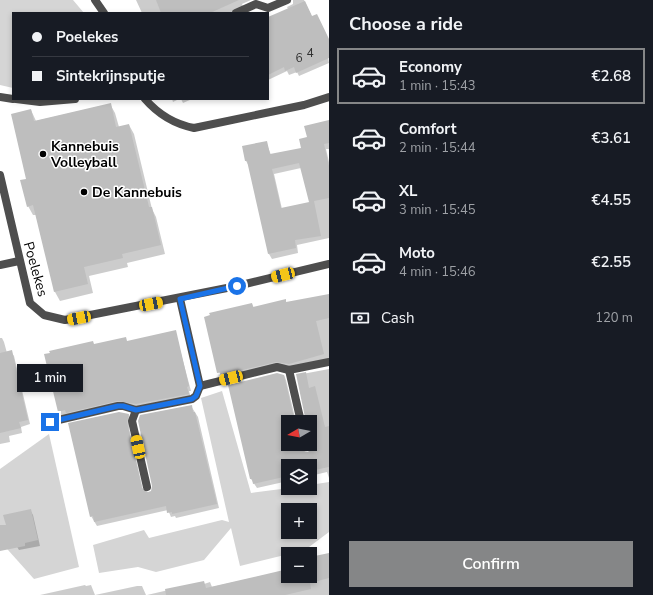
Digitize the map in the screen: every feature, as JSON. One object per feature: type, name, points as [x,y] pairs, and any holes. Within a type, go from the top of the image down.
[{"type":"street","points":[[95,0],[103,12]]},
{"type":"street","points":[[238,12],[256,4],[268,8],[287,0]]},
{"type":"street","points":[[0,97],[12,99]]},
{"type":"street","points":[[146,100],[153,108],[177,124],[194,128],[304,105],[329,97]]},
{"type":"street","points":[[23,100],[40,102],[63,100]]},
{"type":"street","name":"Poelekes","points":[[0,175],[30,303],[44,315],[65,320],[180,299],[329,264]]},
{"type":"street","points":[[0,265],[19,261]]},
{"type":"street","points":[[50,422],[118,406],[136,410],[192,399],[196,396],[200,386],[180,299]]},
{"type":"street","points":[[200,386],[277,367],[289,370],[329,362]]},
{"type":"street","points":[[289,370],[299,415]]},
{"type":"street","points":[[136,410],[132,421],[147,487]]},
{"type":"shaded area","points":[[0,0],[73,0],[83,12],[12,12],[12,88],[0,85]]},
{"type":"shaded area","points":[[222,391],[251,493],[281,489],[281,495],[317,495],[317,484],[329,482],[329,532],[309,547],[281,547],[281,556],[240,566],[231,528],[204,560],[156,572],[138,567],[99,573],[93,545],[144,530],[149,538],[222,520],[229,522],[201,398]]},
{"type":"shaded area","points":[[49,434],[79,567],[34,579],[0,541],[0,469]]},
{"type":"building","points":[[156,0],[239,0],[212,12],[161,12]]},
{"type":"building","points":[[305,1],[312,16],[317,14],[329,39],[329,58],[296,73],[294,67],[285,71],[284,67],[269,74],[269,17]]},
{"type":"building","name":"De Kannebuis","points":[[111,103],[116,127],[129,124],[149,207],[152,207],[161,245],[122,254],[123,258],[84,267],[88,284],[54,292],[33,205],[27,207],[20,180],[26,179],[11,114],[31,109],[34,121]]},
{"type":"building","points":[[329,120],[329,143],[324,144],[329,166],[329,198],[314,201],[321,236],[295,240],[296,248],[268,254],[247,161],[245,161],[242,146],[267,141],[270,154],[301,148],[299,139],[307,137],[304,126]],"holes":[[[299,163],[309,202],[314,201],[281,208],[272,169]]]},
{"type":"building","points":[[329,294],[329,318],[316,321],[324,354],[289,364],[276,362],[225,374],[224,372],[217,373],[204,317],[210,315],[209,313],[252,303],[253,307],[286,299],[286,302]]},
{"type":"building","points":[[176,330],[189,386],[187,387],[189,394],[136,404],[117,401],[66,413],[65,410],[58,412],[44,354],[50,353],[49,351],[93,341],[94,344],[126,337],[127,341]]},
{"type":"building","points":[[12,350],[28,420],[19,422],[21,428],[0,433],[0,353]]},
{"type":"building","points":[[306,372],[309,388],[315,386],[325,427],[329,426],[329,467],[317,470],[317,459],[281,459],[281,478],[253,484],[252,479],[250,479],[228,385],[277,373],[284,375],[293,415],[281,415],[281,451],[317,451],[317,415],[305,415],[296,374]]},
{"type":"building","points":[[192,405],[217,504],[172,514],[172,512],[167,513],[166,506],[94,522],[93,516],[90,517],[68,423],[119,412],[129,414],[127,422],[142,488],[148,492],[151,491],[152,486],[138,421],[140,415]]},
{"type":"building","points":[[31,509],[38,540],[25,543],[25,546],[0,551],[0,525],[6,525],[3,515]]},
{"type":"building","points":[[329,553],[329,578],[317,581],[317,556]]},
{"type":"building","points":[[281,571],[281,583],[310,583],[311,589],[285,595],[166,595],[165,589],[204,581],[206,588]]},
{"type":"place","name":"Kannebuis Volleyball","points":[[43,154]]},
{"type":"place","name":"De Kannebuis","points":[[84,192]]},
{"type":"route","points":[[50,422],[118,406],[130,407],[136,410],[192,399],[199,392],[200,386],[180,299],[237,286]]}]
